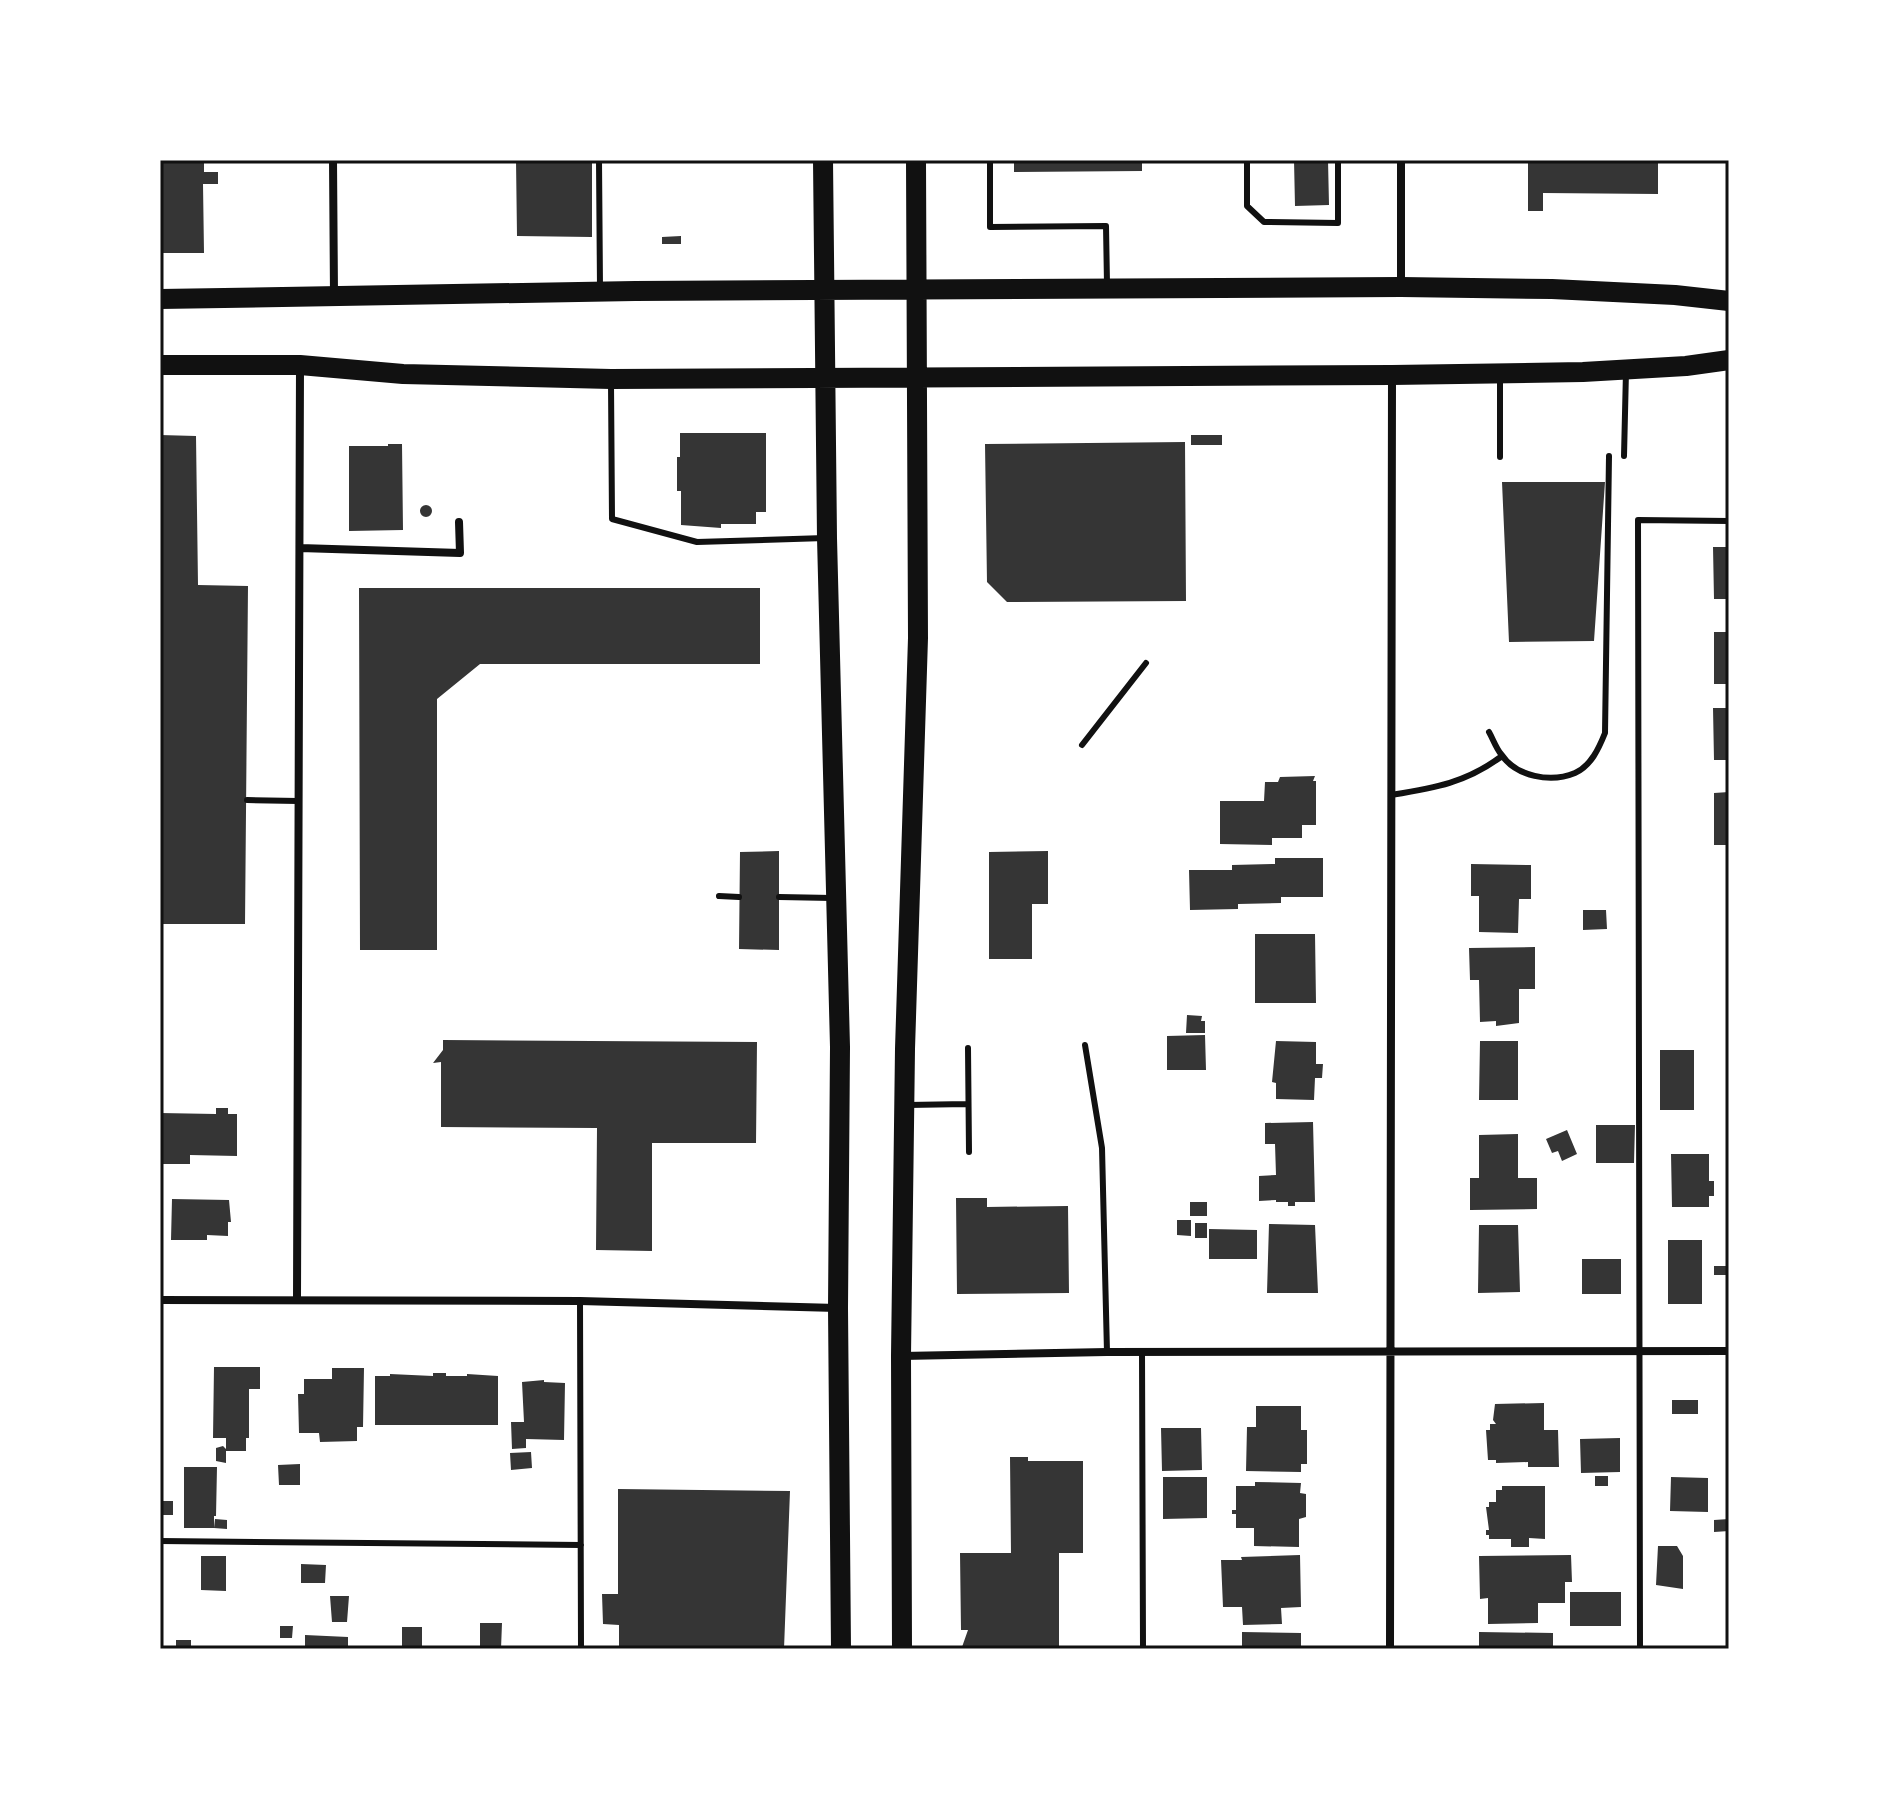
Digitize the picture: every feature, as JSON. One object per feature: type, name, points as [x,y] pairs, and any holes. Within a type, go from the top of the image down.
[{"type":"main road","points":[[823,160],[827,538],[840,1047],[838,1308],[841,1649]]},
{"type":"main road","points":[[902,1649],[901,1356],[918,638],[916,160]]},
{"type":"main road","points":[[160,299],[600,292],[1401,287],[1552,289],[1729,301]]},
{"type":"main road","points":[[160,365],[300,365],[403,374],[611,379],[1392,375],[1626,370],[1729,360]]},
{"type":"street","points":[[333,160],[334,297]]},
{"type":"street","points":[[1401,160],[1401,287]]},
{"type":"street","points":[[297,1300],[300,365]]},
{"type":"street","points":[[1390,1649],[1392,375]]},
{"type":"street","points":[[300,548],[460,553],[459,522]]},
{"type":"street","points":[[160,1300],[580,1301],[838,1308]]},
{"type":"street","points":[[901,1356],[1107,1352],[1729,1351]]},
{"type":"lane","points":[[599,160],[600,292]]},
{"type":"lane","points":[[990,160],[990,227],[1106,226],[1107,289]]},
{"type":"lane","points":[[1247,160],[1247,206],[1264,222],[1338,223],[1338,160]]},
{"type":"lane","points":[[1624,456],[1626,370]]},
{"type":"lane","points":[[1500,373],[1500,457]]},
{"type":"lane","points":[[611,379],[612,519],[697,542],[827,538]]},
{"type":"lane","points":[[1489,732],[1502,756],[1524,774],[1551,778],[1577,773],[1596,755],[1605,733],[1609,456]]},
{"type":"lane","points":[[1640,1649],[1638,520],[1729,521]]},
{"type":"lane","points":[[1082,745],[1146,663]]},
{"type":"lane","points":[[1391,795],[1447,785],[1485,769],[1502,756]]},
{"type":"lane","points":[[247,800],[298,801]]},
{"type":"lane","points":[[719,896],[739,897]]},
{"type":"lane","points":[[779,897],[838,898]]},
{"type":"lane","points":[[1085,1045],[1102,1148],[1107,1352]]},
{"type":"lane","points":[[968,1048],[969,1152]]},
{"type":"lane","points":[[905,1105],[967,1104]]},
{"type":"lane","points":[[580,1301],[581,1649]]},
{"type":"lane","points":[[1142,1352],[1143,1649]]},
{"type":"lane","points":[[160,1541],[581,1545]]},
{"type":"building","points":[[160,160],[204,160],[204,172],[218,172],[218,184],[203,184],[204,253],[160,253]]},
{"type":"building","points":[[516,160],[592,160],[592,237],[517,236]]},
{"type":"building","points":[[1014,160],[1142,160],[1142,171],[1014,172]]},
{"type":"building","points":[[1294,160],[1328,160],[1329,205],[1295,206]]},
{"type":"building","points":[[1528,160],[1658,160],[1658,194],[1543,193],[1543,211],[1528,211]]},
{"type":"building","points":[[681,236],[681,244],[662,244],[662,237]]},
{"type":"building","points":[[680,433],[766,433],[766,512],[756,512],[756,524],[721,524],[721,528],[681,525],[681,491],[677,491]]},
{"type":"building","points":[[160,435],[196,436],[198,585],[248,586],[245,924],[160,924]]},
{"type":"building","points":[[1191,435],[1222,435],[1222,445],[1191,445]]},
{"type":"building","points":[[1185,442],[1186,601],[1007,602],[987,582],[985,444]]},
{"type":"building","points":[[402,444],[403,530],[349,531],[349,446]]},
{"type":"building","points":[[1502,482],[1605,482],[1594,641],[1509,642]]},
{"type":"building","points":[[426,505],[432,511],[426,517],[420,511]]},
{"type":"building","points":[[1713,547],[1729,547],[1729,599],[1714,599]]},
{"type":"building","points":[[359,588],[760,588],[760,664],[480,664],[437,699],[437,950],[360,950]]},
{"type":"building","points":[[1714,632],[1729,632],[1729,684],[1714,684]]},
{"type":"building","points":[[1713,708],[1729,708],[1729,760],[1714,760]]},
{"type":"building","points":[[1315,776],[1316,825],[1302,825],[1302,838],[1272,838],[1272,845],[1220,844],[1220,801],[1264,801],[1265,782],[1278,782],[1280,777]]},
{"type":"building","points":[[1729,792],[1729,845],[1714,845],[1714,793]]},
{"type":"building","points":[[779,851],[779,950],[739,949],[740,852]]},
{"type":"building","points":[[1048,851],[1048,904],[1032,904],[1032,959],[989,959],[989,852]]},
{"type":"building","points":[[1275,858],[1323,858],[1323,897],[1281,897],[1281,903],[1238,904],[1238,909],[1190,910],[1189,870],[1232,870],[1232,865],[1275,864]]},
{"type":"building","points":[[1471,864],[1531,865],[1531,899],[1519,899],[1518,933],[1479,932],[1479,896],[1471,896]]},
{"type":"building","points":[[1583,910],[1606,910],[1607,929],[1583,930]]},
{"type":"building","points":[[1255,934],[1315,934],[1316,1003],[1255,1003]]},
{"type":"building","points":[[1535,947],[1535,989],[1519,989],[1519,1023],[1496,1026],[1496,1021],[1480,1022],[1479,980],[1470,980],[1469,948]]},
{"type":"building","points":[[1187,1015],[1202,1016],[1205,1033],[1186,1033]]},
{"type":"building","points":[[1205,1035],[1206,1070],[1167,1070],[1167,1036]]},
{"type":"building","points":[[443,1040],[757,1042],[756,1143],[652,1143],[652,1251],[596,1250],[597,1128],[441,1127],[441,1062],[433,1063],[443,1050]]},
{"type":"building","points":[[1276,1041],[1316,1042],[1316,1064],[1323,1064],[1322,1078],[1315,1078],[1314,1100],[1276,1099],[1276,1083],[1272,1082]]},
{"type":"building","points":[[1480,1041],[1518,1041],[1518,1100],[1479,1100]]},
{"type":"building","points":[[1660,1050],[1694,1050],[1694,1110],[1660,1110]]},
{"type":"building","points":[[216,1108],[228,1108],[228,1114],[237,1114],[237,1156],[190,1155],[190,1164],[160,1164],[160,1113],[216,1114]]},
{"type":"building","points":[[1313,1122],[1315,1202],[1295,1202],[1295,1206],[1288,1206],[1288,1202],[1259,1201],[1259,1176],[1276,1175],[1275,1144],[1265,1144],[1265,1123]]},
{"type":"building","points":[[1596,1125],[1635,1125],[1634,1163],[1596,1163]]},
{"type":"building","points":[[1567,1130],[1577,1154],[1562,1161],[1558,1151],[1552,1153],[1546,1139]]},
{"type":"building","points":[[1518,1134],[1518,1178],[1537,1178],[1537,1209],[1470,1210],[1470,1178],[1479,1178],[1479,1135]]},
{"type":"building","points":[[1671,1154],[1709,1154],[1709,1181],[1714,1181],[1714,1196],[1709,1196],[1709,1207],[1672,1207]]},
{"type":"building","points":[[956,1198],[987,1198],[987,1207],[1068,1206],[1069,1293],[957,1294]]},
{"type":"building","points":[[172,1199],[229,1200],[231,1222],[228,1222],[228,1236],[207,1235],[207,1240],[171,1240]]},
{"type":"building","points":[[1190,1202],[1207,1202],[1207,1216],[1190,1216]]},
{"type":"building","points":[[1177,1220],[1191,1220],[1191,1236],[1177,1235]]},
{"type":"building","points":[[1195,1223],[1207,1223],[1207,1238],[1195,1238]]},
{"type":"building","points":[[1269,1224],[1315,1225],[1318,1293],[1267,1293]]},
{"type":"building","points":[[1479,1225],[1518,1225],[1520,1292],[1478,1293]]},
{"type":"building","points":[[1209,1229],[1257,1230],[1257,1259],[1209,1259]]},
{"type":"building","points":[[1668,1240],[1702,1240],[1702,1304],[1668,1304]]},
{"type":"building","points":[[1726,1241],[1729,1241],[1729,1295],[1726,1295],[1726,1275],[1714,1275],[1714,1266],[1726,1266]]},
{"type":"building","points":[[1582,1259],[1621,1259],[1621,1294],[1582,1294]]},
{"type":"building","points":[[214,1367],[260,1367],[260,1389],[249,1389],[246,1451],[226,1451],[226,1463],[216,1461],[216,1448],[223,1446],[226,1449],[226,1438],[213,1438]]},
{"type":"building","points":[[332,1368],[364,1368],[363,1427],[357,1427],[357,1441],[320,1442],[319,1433],[299,1433],[298,1394],[304,1394],[304,1379],[332,1379]]},
{"type":"building","points":[[433,1373],[498,1376],[498,1425],[375,1425],[375,1376],[433,1376]]},
{"type":"building","points":[[544,1380],[565,1383],[564,1440],[526,1439],[526,1448],[512,1449],[511,1422],[524,1422],[522,1382]]},
{"type":"building","points":[[1672,1400],[1698,1400],[1698,1414],[1672,1414]]},
{"type":"building","points":[[1544,1403],[1544,1430],[1558,1430],[1559,1467],[1528,1467],[1528,1462],[1496,1463],[1496,1460],[1488,1460],[1486,1430],[1490,1430],[1490,1424],[1496,1424],[1493,1420],[1495,1404]]},
{"type":"building","points":[[1256,1406],[1301,1406],[1301,1430],[1307,1430],[1307,1464],[1301,1464],[1301,1472],[1246,1471],[1247,1427],[1256,1427]]},
{"type":"building","points":[[1161,1428],[1201,1428],[1202,1470],[1162,1471]]},
{"type":"building","points":[[1620,1438],[1620,1472],[1581,1473],[1580,1439]]},
{"type":"building","points":[[531,1452],[532,1468],[511,1470],[510,1453]]},
{"type":"building","points":[[1010,1457],[1028,1457],[1028,1461],[1083,1461],[1083,1553],[1059,1553],[1059,1649],[962,1647],[968,1630],[961,1630],[960,1553],[1011,1553]]},
{"type":"building","points":[[300,1464],[300,1485],[279,1485],[278,1465]]},
{"type":"building","points":[[184,1467],[217,1467],[214,1528],[184,1528]]},
{"type":"building","points":[[1595,1476],[1608,1476],[1608,1486],[1595,1486]]},
{"type":"building","points":[[1163,1477],[1207,1477],[1207,1518],[1163,1519]]},
{"type":"building","points":[[1671,1477],[1708,1478],[1708,1512],[1670,1511]]},
{"type":"building","points":[[1255,1482],[1301,1483],[1300,1493],[1306,1494],[1306,1517],[1299,1519],[1299,1547],[1254,1546],[1254,1528],[1236,1528],[1236,1514],[1232,1514],[1232,1510],[1236,1510],[1236,1486],[1255,1486]]},
{"type":"building","points":[[1502,1486],[1545,1486],[1545,1539],[1529,1538],[1529,1547],[1511,1547],[1511,1539],[1489,1539],[1486,1535],[1486,1530],[1489,1530],[1486,1507],[1489,1507],[1489,1502],[1496,1502],[1496,1490],[1502,1490]]},
{"type":"building","points":[[618,1489],[790,1491],[784,1649],[619,1649],[619,1625],[603,1624],[602,1594],[618,1594]]},
{"type":"building","points":[[161,1501],[173,1501],[173,1515],[161,1515]]},
{"type":"building","points":[[215,1519],[227,1520],[227,1529],[214,1528]]},
{"type":"building","points":[[1729,1519],[1729,1531],[1714,1532],[1714,1520]]},
{"type":"building","points":[[1658,1546],[1677,1546],[1683,1556],[1683,1589],[1656,1585]]},
{"type":"building","points":[[1300,1555],[1301,1607],[1281,1608],[1282,1624],[1243,1625],[1242,1607],[1223,1607],[1221,1560]]},
{"type":"building","points":[[1571,1555],[1572,1582],[1565,1582],[1565,1603],[1538,1603],[1538,1623],[1488,1624],[1488,1598],[1480,1599],[1479,1556]]},
{"type":"building","points":[[201,1556],[226,1556],[226,1591],[201,1590]]},
{"type":"building","points":[[301,1564],[326,1565],[325,1583],[301,1583]]},
{"type":"building","points":[[1570,1592],[1621,1592],[1621,1626],[1570,1626]]},
{"type":"building","points":[[330,1596],[349,1596],[347,1622],[332,1622]]},
{"type":"building","points":[[480,1623],[502,1623],[501,1649],[480,1649]]},
{"type":"building","points":[[280,1626],[293,1626],[292,1638],[280,1638]]},
{"type":"building","points":[[402,1627],[422,1627],[422,1649],[402,1649]]},
{"type":"building","points":[[1242,1632],[1301,1633],[1301,1649],[1242,1649]]},
{"type":"building","points":[[1479,1632],[1553,1633],[1553,1649],[1479,1649]]},
{"type":"building","points":[[305,1635],[348,1637],[348,1649],[305,1649]]},
{"type":"building","points":[[176,1640],[191,1640],[191,1649],[176,1649]]}]
